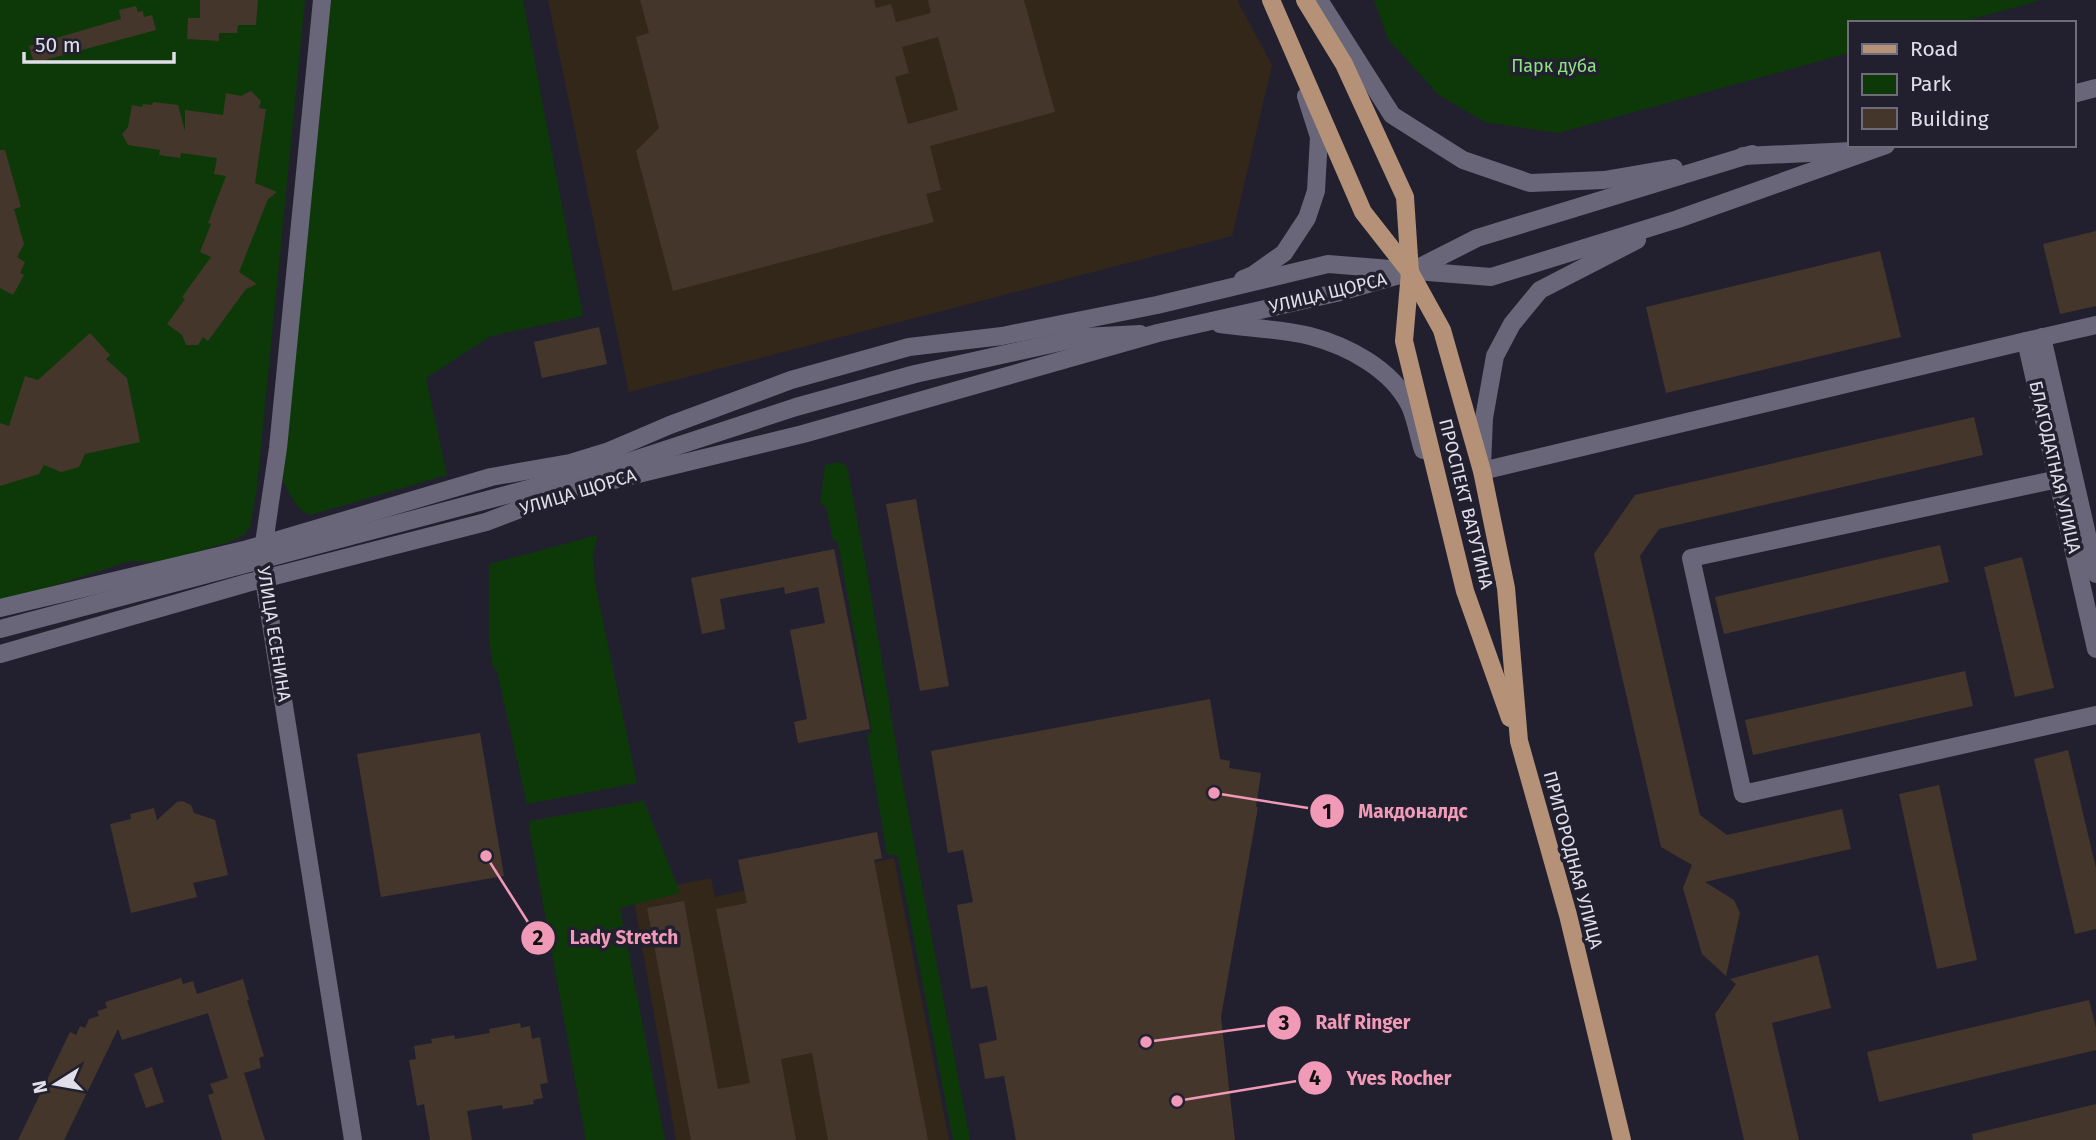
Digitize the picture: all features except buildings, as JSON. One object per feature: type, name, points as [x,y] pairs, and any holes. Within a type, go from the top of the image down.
[{"type":"main road","name":"УЛИЦА ЕСЕНИНА","points":[[322,0],[278,448],[263,553],[264,580],[353,1140]]},
{"type":"main road","name":"ПРОСПЕКТ ВАТУТИНА","points":[[1271,0],[1363,212],[1410,272],[1442,330],[1482,471],[1506,588]]},
{"type":"main road","name":"ПРОСПЕКТ ВАТУТИНА","points":[[1305,0],[1344,64],[1405,197],[1410,272],[1404,341],[1465,591],[1519,741]]},
{"type":"main road","points":[[1319,0],[1392,115],[1463,160],[1530,183],[1604,180],[1752,154],[1878,148]]},
{"type":"main road","points":[[1205,295],[1253,275],[1284,253],[1307,218],[1316,191],[1319,137],[1292,52]]},
{"type":"main road","points":[[2075,93],[2096,88]]},
{"type":"main road","points":[[1410,272],[1491,277],[1678,219],[1878,148]]},
{"type":"main road","points":[[1410,272],[1478,238],[1752,154]]},
{"type":"main road","points":[[1678,219],[1540,290],[1512,324],[1495,356],[1485,418],[1482,471],[2096,325]]},
{"type":"main road","name":"УЛИЦА ЩОРСА","points":[[1,629],[204,574],[491,477],[570,463],[609,451],[791,380],[909,347],[1002,336],[1205,295],[1328,264],[1410,272]]},
{"type":"main road","name":"УЛИЦА ЩОРСА","points":[[0,654],[485,522],[568,491],[803,434],[1158,333],[1336,293],[1410,272]]},
{"type":"main road","name":"УЛИЦА ЩОРСА","points":[[1083,337],[1157,305]]},
{"type":"main road","points":[[1206,323],[1310,336],[1345,349],[1380,369],[1397,386],[1409,406],[1465,591]]},
{"type":"main road","name":"УЛИЦА ЩОРСА","points":[[0,608],[263,553],[619,465],[796,407],[889,381],[1083,337],[1158,333]]},
{"type":"main road","name":"БЛАГОДАТНАЯ УЛИЦА","points":[[2034,339],[2057,479],[2096,649]]},
{"type":"main road","name":"БЛАГОДАТНАЯ УЛИЦА","points":[[2034,339],[2096,575]]},
{"type":"main road","points":[[2057,479],[1691,558],[1743,794],[2096,715]]},
{"type":"main road","name":"ПРИГОРОДНАЯ УЛИЦА","points":[[1506,588],[1519,741],[1568,915],[1622,1140]]},
{"type":"shaded area","points":[[548,0],[1237,0],[1272,65],[1232,236],[629,392]]},
{"type":"shaded area","points":[[894,858],[949,1140],[676,1140],[633,894],[711,878],[715,897]]},
{"type":"green space","points":[[0,0],[305,0],[257,487],[250,527],[244,535],[229,542],[163,562],[130,561],[0,603]]},
{"type":"green space","points":[[331,0],[523,0],[583,316],[491,336],[426,378],[447,475],[310,515],[297,505],[283,481]]},
{"type":"green space","name":"Парк дуба","points":[[1374,0],[2041,0],[1965,21],[1848,21],[1848,53],[1558,133],[1485,122],[1439,95],[1388,39]]},
{"type":"green space","points":[[840,462],[847,467],[866,566],[901,774],[970,1140],[953,1140],[898,856],[887,854],[867,735],[872,733],[838,542],[833,540],[826,506],[820,504],[825,465]]},
{"type":"green space","points":[[598,535],[593,553],[595,583],[637,783],[527,804],[497,671],[493,668],[489,638],[489,564]]},
{"type":"green space","points":[[644,801],[680,893],[620,908],[665,1140],[586,1140],[530,821]]},
{"type":"place","name":"Макдоналдс","points":[[1214,793]]},
{"type":"place","name":"Lady Stretch","points":[[486,856]]},
{"type":"place","name":"Ralf Ringer","points":[[1146,1042]]},
{"type":"place","name":"Yves Rocher","points":[[1177,1101]]}]
